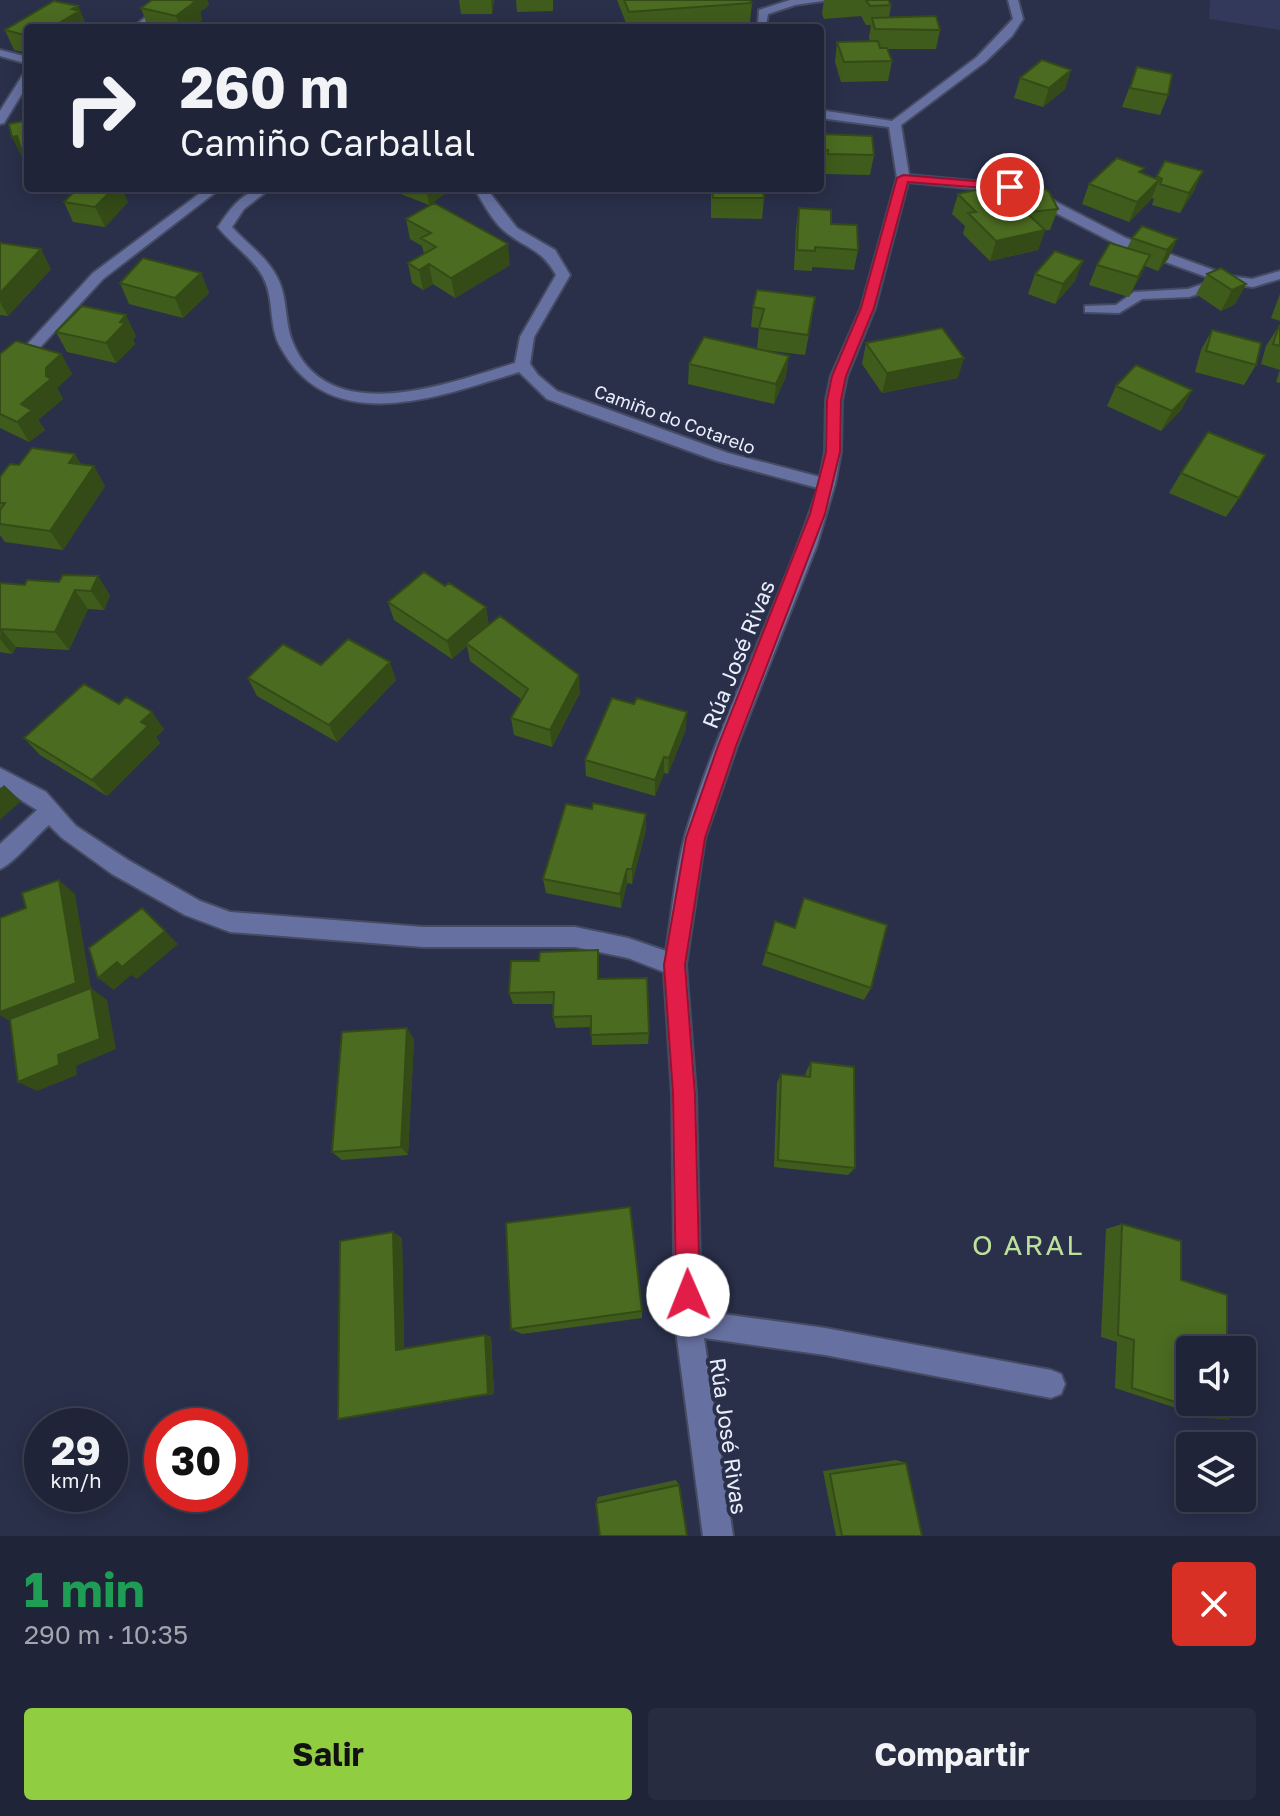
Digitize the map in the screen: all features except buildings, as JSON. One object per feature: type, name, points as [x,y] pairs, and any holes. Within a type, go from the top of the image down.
[{"type":"street","points":[[142,24],[174,0]]},
{"type":"street","points":[[762,23],[763,12],[777,5],[824,0]]},
{"type":"street","points":[[824,114],[872,119],[895,125],[996,46],[1018,19],[1013,0]]},
{"type":"street","points":[[0,53],[24,60]]},
{"type":"street","points":[[0,120],[24,81]]},
{"type":"street","name":"Rúa José Rivas","points":[[718,1536],[688,1323],[684,1094],[675,965],[695,838],[727,746],[808,545],[827,484],[839,376],[868,308],[903,178],[895,125]]},
{"type":"street","points":[[903,178],[1020,189],[1121,241],[1228,280],[1253,283],[1280,275]]},
{"type":"street","points":[[0,374],[17,364],[98,276],[210,192]]},
{"type":"street","points":[[259,192],[239,206],[225,227],[242,249],[269,274],[279,303],[286,346],[306,377],[341,398],[396,399],[523,366],[520,348],[563,275],[550,253],[512,231],[501,220],[483,192]]},
{"type":"street","points":[[1090,309],[1119,309],[1139,295],[1189,293],[1228,280]]},
{"type":"street","name":"Camiño do Cotarelo","points":[[523,366],[532,380],[552,395],[707,454],[767,472],[827,484]]},
{"type":"street","points":[[0,777],[39,798],[69,832],[120,867],[193,908],[230,922],[423,937],[575,937],[628,948],[675,965]]},
{"type":"street","points":[[0,860],[19,837],[51,811]]},
{"type":"street","points":[[688,1323],[743,1328],[863,1348],[1051,1384]]},
{"type":"shaded area","points":[[1210,0],[1280,0],[1280,30],[1209,19]]},
{"type":"district","name":"O ARAL","points":[[1028,1244]]},
{"type":"route","points":[[688,1295],[684,1094],[675,965],[695,838],[727,746],[818,514],[833,452],[834,400],[839,376],[868,308],[903,178],[1010,187]]}]
